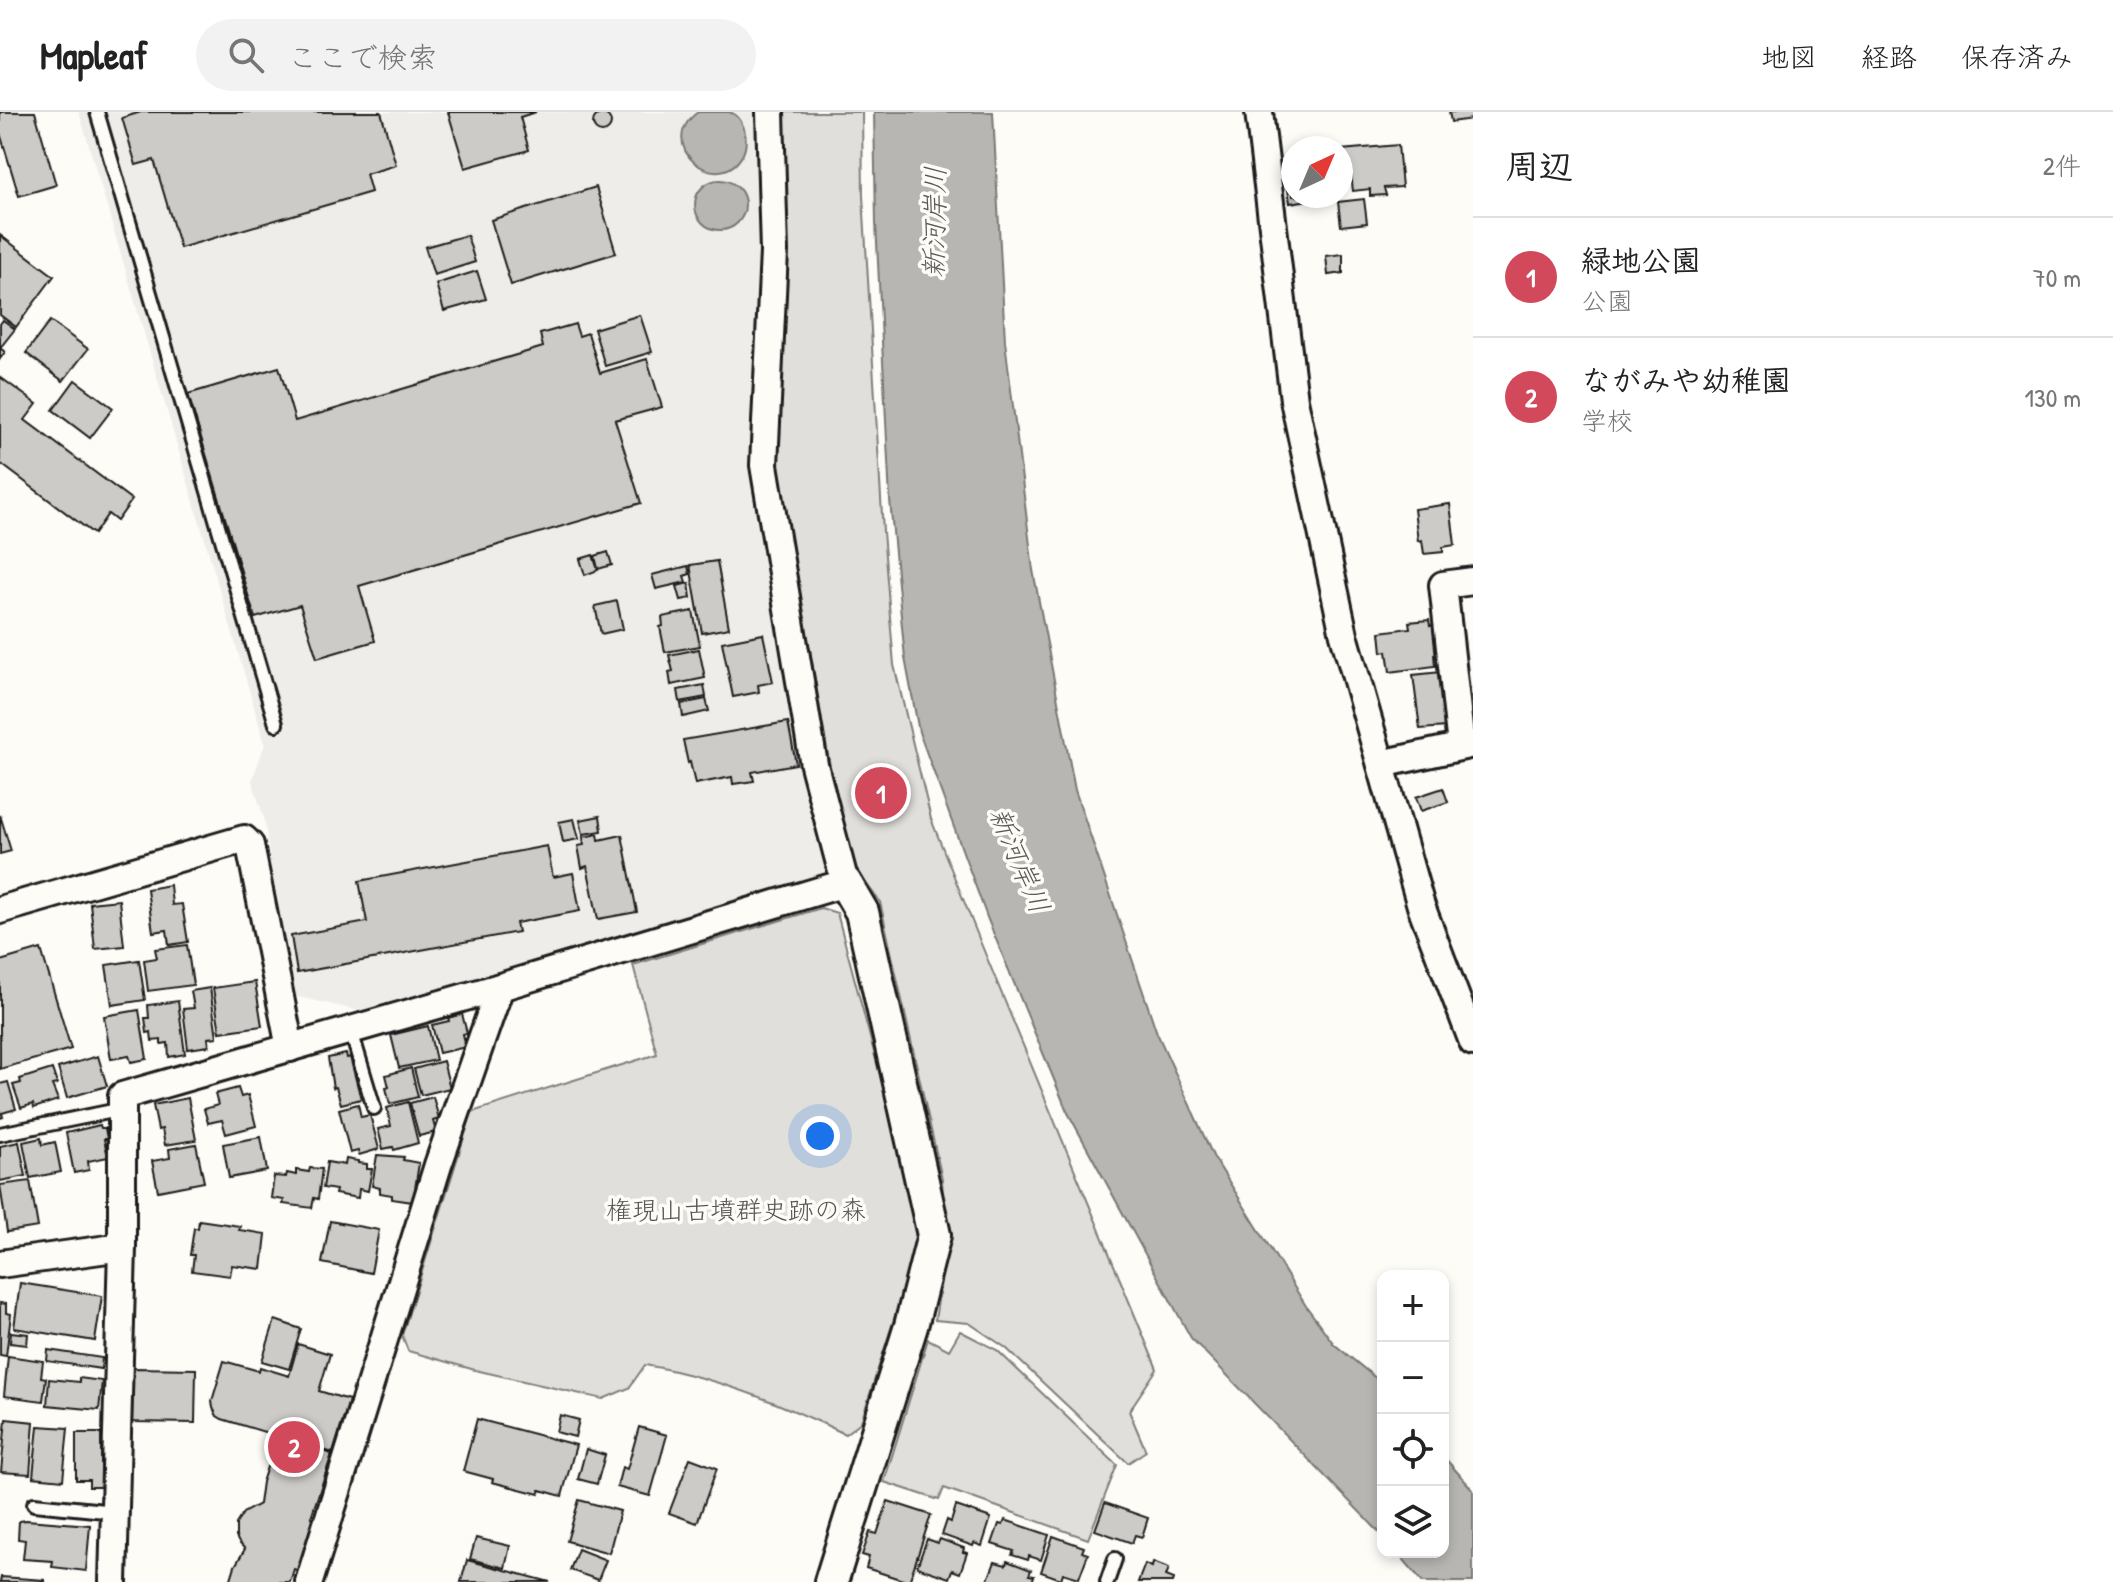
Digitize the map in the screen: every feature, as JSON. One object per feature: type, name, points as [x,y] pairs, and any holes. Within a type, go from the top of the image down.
[{"type":"street","points":[[770,112],[774,252],[764,465],[814,765],[845,883],[862,912],[934,1235],[839,1580]]},
{"type":"street","points":[[1259,112],[1294,400],[1344,635],[1421,906],[1473,1042]]},
{"type":"street","points":[[1381,764],[1467,745],[1443,585],[1473,581]]},
{"type":"street","points":[[0,910],[244,839],[250,845],[290,1048]]},
{"type":"street","points":[[113,1582],[122,1247],[122,1096],[845,883]]},
{"type":"street","points":[[309,1582],[438,1165],[500,987]]},
{"type":"street","points":[[0,1264],[122,1247]]},
{"type":"lane","points":[[97,112],[276,724]]},
{"type":"lane","points":[[351,1031],[374,1108]]},
{"type":"lane","points":[[0,1134],[123,1109]]},
{"type":"lane","points":[[34,1504],[115,1512]]},
{"type":"lane","points":[[1107,1582],[1115,1559]]},
{"type":"shaded area","points":[[79,112],[755,112],[759,283],[750,457],[799,764],[829,873],[364,1012],[290,995],[264,818],[252,781],[265,744]]},
{"type":"green space","points":[[783,112],[862,112],[863,196],[894,665],[931,819],[1157,1369],[1129,1411],[1146,1451],[1128,1463],[1006,1348],[969,1323],[935,1320],[946,1249],[942,1179],[880,902],[856,870],[830,767],[777,457],[786,167]]},
{"type":"green space","name":"権現山古墳群史跡の森","points":[[821,908],[837,913],[914,1203],[920,1238],[861,1422],[845,1434],[747,1392],[697,1376],[645,1365],[629,1388],[603,1399],[475,1370],[408,1351],[402,1335],[472,1112],[657,1054],[633,965]]},
{"type":"green space","points":[[960,1331],[997,1350],[1117,1465],[1088,1539],[944,1488],[939,1500],[884,1482],[928,1339],[949,1350]]},
{"type":"water","points":[[698,112],[729,112],[739,118],[744,130],[745,149],[732,166],[719,171],[706,169],[694,162],[686,152],[682,139],[686,125]]},
{"type":"water","name":"新河岸川","points":[[874,112],[993,112],[1005,341],[1033,570],[1075,790],[1157,1033],[1213,1156],[1306,1306],[1334,1344],[1377,1379],[1377,1530],[1191,1338],[1067,1111],[988,920],[919,732],[905,658],[890,500],[876,223]]},
{"type":"water","points":[[720,180],[738,187],[745,205],[738,223],[720,230],[702,223],[695,205],[702,187]]},
{"type":"water","points":[[1449,1463],[1473,1490],[1473,1582],[1423,1582],[1402,1558],[1449,1558]]},
{"type":"building","points":[[0,112],[35,112],[56,185],[19,196],[0,133]]},
{"type":"building","points":[[141,112],[381,112],[396,165],[366,174],[371,192],[180,248],[154,160],[136,165],[122,118]]},
{"type":"building","points":[[448,112],[536,112],[520,117],[529,150],[465,168]]},
{"type":"building","points":[[1449,112],[1473,112],[1473,119],[1451,122]]},
{"type":"building","points":[[598,114],[606,114],[611,123],[609,130],[598,132],[593,127],[593,119]]},
{"type":"building","points":[[1398,145],[1402,187],[1384,188],[1386,195],[1370,196],[1370,189],[1353,191],[1353,149]]},
{"type":"building","points":[[596,187],[616,253],[511,285],[491,220]]},
{"type":"building","points":[[1364,199],[1367,223],[1341,226],[1339,208],[1353,208],[1353,200]]},
{"type":"building","points":[[0,235],[54,276],[16,327],[0,315]]},
{"type":"building","points":[[467,235],[475,262],[434,275],[425,247]]},
{"type":"building","points":[[1343,254],[1343,273],[1328,275],[1326,256]]},
{"type":"building","points":[[477,271],[486,299],[444,311],[436,284]]},
{"type":"building","points":[[640,315],[652,352],[605,366],[594,329]]},
{"type":"building","points":[[3,320],[15,329],[0,348],[0,324]]},
{"type":"building","points":[[50,321],[88,349],[63,381],[26,353]]},
{"type":"building","points":[[575,324],[579,336],[588,333],[600,373],[647,359],[662,407],[615,420],[641,503],[359,586],[375,641],[317,658],[300,605],[255,618],[188,394],[279,367],[295,421],[543,347],[540,334]]},
{"type":"building","points":[[0,377],[37,404],[25,420],[132,500],[117,521],[108,514],[94,534],[0,463]]},
{"type":"building","points":[[75,380],[113,408],[90,438],[53,410]]},
{"type":"building","points":[[1450,504],[1455,545],[1443,547],[1443,552],[1424,554],[1422,540],[1418,541],[1414,509]]},
{"type":"building","points":[[608,552],[612,565],[598,569],[595,556]]},
{"type":"building","points":[[593,555],[598,570],[585,575],[580,559]]},
{"type":"building","points":[[717,561],[729,628],[702,633],[690,565]]},
{"type":"building","points":[[688,566],[690,574],[684,576],[686,582],[656,589],[652,575]]},
{"type":"building","points":[[689,583],[691,598],[681,600],[677,586]]},
{"type":"building","points":[[617,601],[623,629],[601,634],[595,606]]},
{"type":"building","points":[[693,611],[700,646],[665,652],[660,627],[663,626],[662,617]]},
{"type":"building","points":[[1429,620],[1430,626],[1435,625],[1438,653],[1434,654],[1435,666],[1390,672],[1387,651],[1382,652],[1380,632],[1410,628],[1409,622]]},
{"type":"building","points":[[763,634],[773,682],[758,685],[759,692],[733,697],[722,642]]},
{"type":"building","points":[[699,649],[705,678],[671,685],[669,672],[673,671],[669,655]]},
{"type":"building","points":[[1441,672],[1447,727],[1420,729],[1413,675]]},
{"type":"building","points":[[704,685],[706,697],[680,702],[678,690]]},
{"type":"building","points":[[706,699],[709,711],[683,717],[681,704]]},
{"type":"building","points":[[788,722],[796,764],[752,772],[754,781],[733,784],[732,777],[695,784],[683,740]]},
{"type":"building","points":[[1443,788],[1448,802],[1421,811],[1416,797]]},
{"type":"building","points":[[0,815],[11,851],[0,854]]},
{"type":"building","points":[[600,816],[602,831],[583,834],[580,820]]},
{"type":"building","points":[[574,819],[579,839],[563,842],[559,822]]},
{"type":"building","points":[[598,834],[599,840],[622,835],[637,912],[598,919],[587,866],[582,868],[578,846],[584,845],[583,837]]},
{"type":"building","points":[[547,846],[553,877],[573,873],[580,911],[516,923],[518,932],[297,973],[291,936],[367,922],[359,881]]},
{"type":"building","points":[[170,885],[172,905],[182,904],[188,942],[169,945],[167,930],[153,932],[147,889]]},
{"type":"building","points":[[119,900],[124,946],[95,949],[90,903]]},
{"type":"building","points":[[187,945],[193,985],[148,991],[144,960],[157,958],[155,949]]},
{"type":"building","points":[[41,949],[71,1049],[0,1069],[0,961]]},
{"type":"building","points":[[139,960],[145,1000],[112,1005],[106,965]]},
{"type":"building","points":[[255,982],[262,1026],[220,1032],[213,988]]},
{"type":"building","points":[[210,988],[217,1037],[208,1038],[209,1046],[188,1049],[183,1009],[194,1008],[191,991]]},
{"type":"building","points":[[178,1001],[185,1054],[169,1057],[168,1043],[152,1041],[151,1032],[147,1033],[145,1018],[149,1018],[148,1005]]},
{"type":"building","points":[[139,1010],[147,1059],[131,1062],[129,1056],[111,1059],[104,1016]]},
{"type":"building","points":[[462,1014],[467,1033],[463,1034],[466,1047],[439,1053],[432,1025]]},
{"type":"building","points":[[428,1026],[436,1060],[399,1068],[391,1035]]},
{"type":"building","points":[[346,1054],[347,1058],[350,1057],[361,1099],[341,1104],[336,1087],[333,1088],[328,1058]]},
{"type":"building","points":[[98,1056],[107,1086],[67,1098],[58,1068]]},
{"type":"building","points":[[443,1061],[450,1088],[421,1095],[414,1069]]},
{"type":"building","points":[[411,1068],[418,1097],[390,1104],[386,1075]]},
{"type":"building","points":[[52,1069],[57,1084],[52,1085],[58,1100],[34,1108],[33,1104],[21,1108],[13,1085],[21,1083],[20,1079]]},
{"type":"building","points":[[8,1082],[16,1109],[2,1113],[3,1117],[0,1118],[0,1084]]},
{"type":"building","points":[[238,1088],[241,1097],[248,1095],[256,1126],[226,1134],[222,1120],[208,1123],[204,1109],[218,1105],[215,1094]]},
{"type":"building","points":[[433,1097],[439,1119],[433,1121],[436,1132],[419,1136],[410,1103]]},
{"type":"building","points":[[188,1098],[196,1140],[165,1145],[153,1105]]},
{"type":"building","points":[[408,1102],[418,1143],[394,1150],[393,1147],[383,1149],[378,1129],[391,1126],[387,1108]]},
{"type":"building","points":[[358,1104],[361,1117],[370,1115],[379,1149],[359,1155],[358,1151],[350,1153],[339,1109]]},
{"type":"building","points":[[100,1125],[105,1128],[108,1157],[88,1161],[89,1170],[74,1173],[66,1133]]},
{"type":"building","points":[[261,1137],[267,1171],[229,1178],[223,1144]]},
{"type":"building","points":[[41,1138],[42,1145],[55,1142],[61,1172],[30,1178],[23,1142]]},
{"type":"building","points":[[19,1142],[26,1176],[0,1181],[0,1146]]},
{"type":"building","points":[[196,1144],[204,1182],[158,1191],[152,1161],[170,1158],[169,1149]]},
{"type":"building","points":[[377,1155],[404,1157],[403,1160],[419,1163],[413,1202],[392,1199],[392,1195],[380,1193],[380,1188],[372,1186]]},
{"type":"building","points":[[346,1159],[367,1164],[367,1169],[372,1169],[368,1191],[359,1189],[358,1198],[335,1194],[336,1190],[323,1188],[327,1162],[345,1165]]},
{"type":"building","points":[[310,1168],[322,1169],[318,1199],[314,1198],[312,1208],[283,1204],[284,1200],[271,1198],[274,1176],[286,1177],[287,1173],[296,1175],[296,1170],[309,1172]]},
{"type":"building","points":[[30,1181],[38,1227],[7,1232],[0,1185]]},
{"type":"building","points":[[199,1220],[240,1226],[239,1230],[266,1234],[262,1269],[232,1265],[230,1276],[192,1271],[194,1255],[190,1255],[194,1228],[198,1228]]},
{"type":"building","points":[[330,1221],[379,1230],[371,1273],[322,1263]]},
{"type":"building","points":[[20,1283],[102,1296],[95,1341],[14,1328]]},
{"type":"building","points":[[0,1303],[6,1304],[6,1313],[11,1314],[6,1356],[0,1355]]},
{"type":"building","points":[[275,1320],[301,1329],[289,1369],[262,1361]]},
{"type":"building","points":[[11,1332],[28,1334],[27,1345],[10,1343]]},
{"type":"building","points":[[298,1344],[330,1354],[319,1391],[349,1400],[333,1453],[222,1419],[213,1408],[212,1401],[224,1361],[289,1376]]},
{"type":"building","points":[[48,1350],[102,1358],[101,1369],[47,1361]]},
{"type":"building","points":[[8,1356],[43,1361],[41,1377],[46,1378],[43,1401],[4,1396]]},
{"type":"building","points":[[133,1368],[196,1369],[195,1423],[132,1422]]},
{"type":"building","points":[[79,1378],[102,1381],[99,1410],[47,1405],[49,1379],[79,1382]]},
{"type":"building","points":[[560,1415],[579,1420],[575,1437],[556,1432]]},
{"type":"building","points":[[6,1419],[34,1422],[30,1474],[1,1472]]},
{"type":"building","points":[[477,1419],[576,1445],[562,1496],[540,1490],[539,1494],[463,1471]]},
{"type":"building","points":[[38,1426],[68,1428],[63,1480],[33,1477]]},
{"type":"building","points":[[639,1427],[667,1435],[650,1496],[617,1487],[622,1467],[627,1469]]},
{"type":"building","points":[[76,1433],[101,1433],[101,1487],[89,1487],[89,1480],[76,1480]]},
{"type":"building","points":[[277,1436],[332,1454],[311,1517],[315,1518],[299,1571],[294,1569],[290,1582],[230,1582],[245,1549],[236,1537],[236,1524],[243,1513],[259,1504],[262,1482],[275,1453]]},
{"type":"building","points":[[586,1449],[605,1455],[597,1484],[578,1479]]},
{"type":"building","points":[[690,1458],[717,1468],[697,1523],[669,1513]]},
{"type":"building","points":[[579,1500],[620,1511],[609,1553],[567,1541]]},
{"type":"building","points":[[888,1501],[931,1515],[909,1582],[866,1568],[869,1557],[862,1555],[870,1532],[877,1534]]},
{"type":"building","points":[[1105,1503],[1148,1518],[1142,1537],[1135,1535],[1132,1543],[1095,1530]]},
{"type":"building","points":[[956,1506],[991,1518],[982,1546],[942,1535],[947,1520],[951,1522]]},
{"type":"building","points":[[1005,1520],[1049,1535],[1041,1560],[1012,1555],[1014,1551],[992,1544],[999,1524],[1003,1525]]},
{"type":"building","points":[[19,1521],[90,1525],[86,1571],[52,1567],[53,1561],[23,1559],[25,1540],[18,1539]]},
{"type":"building","points":[[1053,1536],[1084,1547],[1082,1552],[1088,1554],[1079,1578],[1063,1573],[1061,1579],[1041,1572]]},
{"type":"building","points":[[476,1538],[510,1546],[505,1568],[470,1559]]},
{"type":"building","points":[[927,1539],[938,1543],[940,1539],[964,1548],[963,1552],[967,1553],[960,1573],[952,1570],[949,1578],[917,1567]]},
{"type":"building","points":[[578,1549],[606,1560],[598,1580],[570,1570]]},
{"type":"building","points":[[467,1560],[550,1582],[461,1582]]},
{"type":"building","points":[[1007,1561],[1031,1570],[1029,1575],[1034,1576],[1032,1582],[987,1582],[995,1562],[1006,1565]]},
{"type":"building","points":[[1153,1562],[1169,1568],[1166,1576],[1174,1579],[1173,1582],[1138,1582],[1145,1564],[1152,1567]]},
{"type":"building","points":[[1,1577],[45,1580],[45,1582],[0,1582]]},
{"type":"place","name":"緑地公園","points":[[881,793]]},
{"type":"place","name":"ながみや幼稚園","points":[[294,1447]]}]
